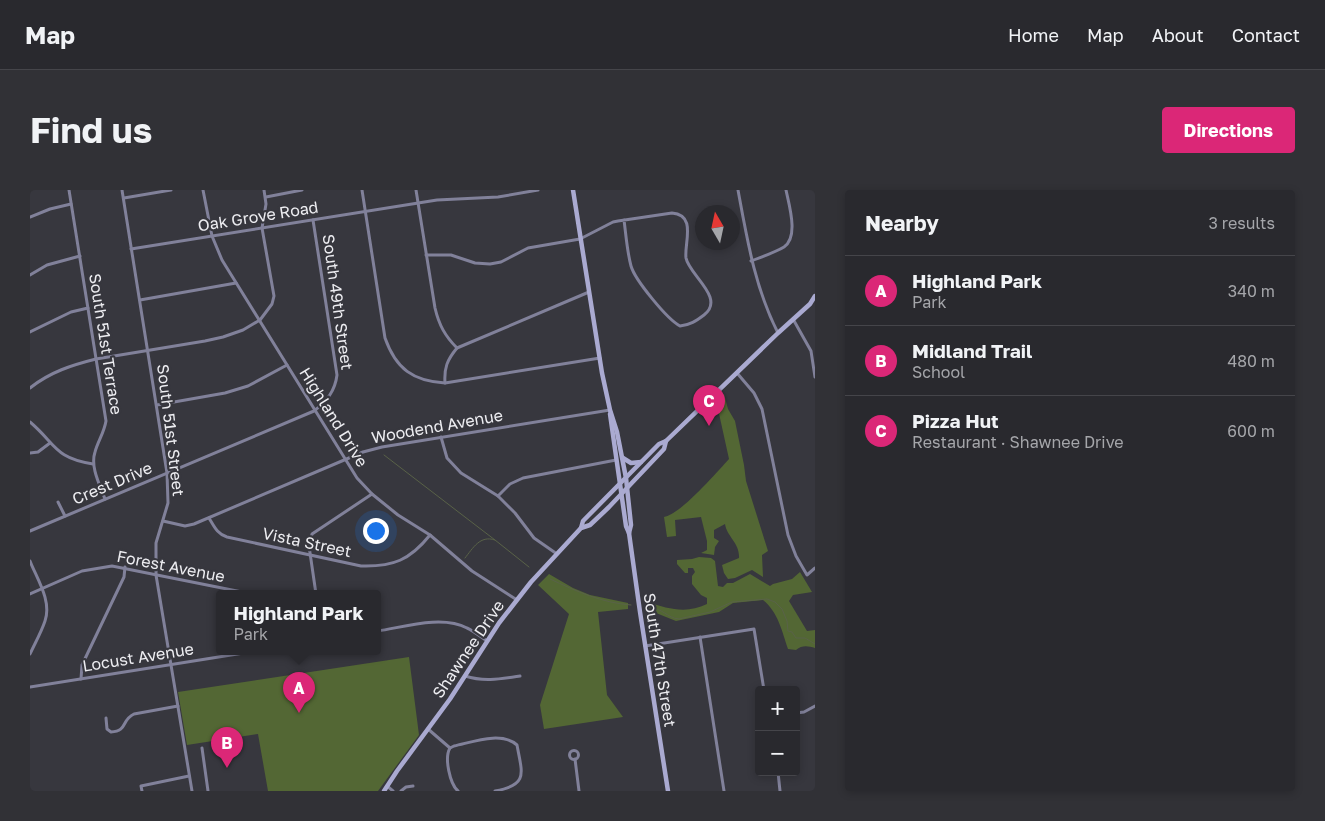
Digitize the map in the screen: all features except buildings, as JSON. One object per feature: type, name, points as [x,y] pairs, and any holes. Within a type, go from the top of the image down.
[{"type":"main road","name":"South 47th Street","points":[[572,190],[610,410],[626,530],[629,533]]},
{"type":"main road","name":"Shawnee Drive","points":[[581,528],[583,521],[659,444],[666,441],[736,372],[793,319],[813,304],[815,296]]},
{"type":"main road","name":"South 47th Street","points":[[610,410],[623,457],[628,488],[631,526],[629,533],[668,791]]},
{"type":"main road","name":"Shawnee Drive","points":[[385,789],[465,676],[487,641],[541,570],[581,528],[590,524],[628,488],[664,448],[666,441]]},
{"type":"main road","points":[[623,457],[631,463],[642,462]]},
{"type":"main road","points":[[609,507],[620,507],[624,512]]},
{"type":"street","name":"South 51st Terrace","points":[[69,190],[106,421],[103,436],[95,452],[93,464]]},
{"type":"street","name":"South 51st Street","points":[[122,190],[167,473],[168,503],[155,551],[156,575],[192,791]]},
{"type":"street","points":[[124,198],[171,190]]},
{"type":"street","name":"Highland Drive","points":[[203,190],[212,236],[222,260],[356,478],[398,515],[430,535],[472,570],[517,600]]},
{"type":"street","points":[[30,388],[42,378],[61,369],[96,359],[223,337],[242,330],[260,320],[272,304],[274,296],[262,228],[266,197],[264,190]]},
{"type":"street","points":[[266,197],[302,190]]},
{"type":"street","points":[[362,190],[385,338],[389,350],[404,369],[428,382],[445,383],[600,358]]},
{"type":"street","points":[[416,190],[438,321],[445,335],[457,348]]},
{"type":"street","name":"Oak Grove Road","points":[[131,249],[418,203],[454,198],[498,197],[538,190]]},
{"type":"street","points":[[738,190],[751,261],[762,298],[778,333]]},
{"type":"street","points":[[751,261],[784,247],[791,240],[793,230],[786,190]]},
{"type":"street","points":[[30,217],[50,209],[71,204]]},
{"type":"street","points":[[426,255],[451,255],[474,263],[490,264],[501,262],[528,248],[580,239],[605,225],[624,220],[672,213],[678,214],[684,219],[688,228],[686,259],[709,294],[709,309],[703,316],[688,325],[680,326],[668,318],[632,268],[624,220]]},
{"type":"street","name":"South 49th Street","points":[[313,220],[337,376],[336,385],[331,394],[314,411]]},
{"type":"street","points":[[30,274],[47,265],[80,256]]},
{"type":"street","points":[[140,300],[236,283]]},
{"type":"street","points":[[445,383],[444,368],[449,357],[457,348],[589,292]]},
{"type":"street","points":[[30,332],[71,312],[88,308]]},
{"type":"street","points":[[793,319],[811,351],[815,377]]},
{"type":"street","points":[[157,405],[225,393],[248,386],[286,365]]},
{"type":"street","points":[[736,372],[754,393],[762,409],[788,535],[796,556],[807,575],[815,568]]},
{"type":"street","name":"Woodend Avenue","points":[[163,521],[185,526],[209,518],[345,460],[382,447],[610,410]]},
{"type":"street","name":"Crest Drive","points":[[30,531],[314,411]]},
{"type":"street","points":[[30,422],[40,430],[59,453],[69,459],[93,464],[105,499]]},
{"type":"street","points":[[441,437],[447,458],[460,473],[498,496],[515,513],[534,538],[557,554]]},
{"type":"street","points":[[30,453],[38,452],[50,443]]},
{"type":"street","points":[[498,496],[510,484],[523,478],[616,460]]},
{"type":"street","points":[[315,590],[309,546],[312,534],[372,494]]},
{"type":"street","points":[[58,502],[65,516]]},
{"type":"street","name":"Vista Street","points":[[209,518],[221,536],[361,566],[392,564],[407,558],[420,548],[430,535]]},
{"type":"street","points":[[30,561],[42,589],[46,605],[46,620],[30,654]]},
{"type":"street","name":"Forest Avenue","points":[[30,594],[82,571],[112,566],[126,567],[232,590]]},
{"type":"street","points":[[81,679],[82,665],[124,577],[126,567]]},
{"type":"street","points":[[381,631],[438,622],[454,623],[467,628],[487,641]]},
{"type":"street","points":[[645,646],[754,629],[763,686]]},
{"type":"street","points":[[700,637],[724,791]]},
{"type":"street","name":"Locust Avenue","points":[[30,687],[230,655]]},
{"type":"street","points":[[465,676],[488,681],[520,676]]},
{"type":"street","points":[[106,718],[108,730],[117,732],[124,727],[127,719],[134,714],[178,706]]},
{"type":"street","points":[[800,713],[815,706]]},
{"type":"street","points":[[428,729],[450,748]]},
{"type":"street","points":[[458,791],[452,783],[447,753],[450,748],[500,738],[510,739],[517,745],[522,771],[514,787],[495,791]]},
{"type":"street","points":[[202,748],[208,791]]},
{"type":"street","points":[[575,759],[580,791]]},
{"type":"street","points":[[142,791],[141,786],[189,776]]},
{"type":"street","points":[[778,776],[780,791]]},
{"type":"street","points":[[401,791],[406,787],[413,786]]},
{"type":"street","points":[[385,789],[393,791]]},
{"type":"green space","points":[[724,394],[728,409],[735,421],[746,481],[768,551],[762,555],[763,577],[752,570],[735,578],[728,579],[722,565],[739,558],[739,553],[725,524],[714,530],[714,538],[719,541],[715,547],[714,555],[701,553],[707,550],[707,541],[701,517],[675,520],[676,536],[667,537],[664,517],[680,509],[689,501],[729,459],[718,409],[714,403]]},
{"type":"green space","points":[[699,557],[711,558],[715,561],[718,586],[723,587],[727,583],[733,583],[750,574],[770,586],[792,579],[800,572],[812,592],[793,595],[789,601],[807,631],[815,630],[815,648],[805,646],[796,650],[788,649],[776,616],[763,600],[733,603],[719,612],[676,621],[646,609],[648,602],[663,607],[685,610],[707,604],[707,598],[701,595],[692,584],[692,576],[695,572],[693,568],[688,568],[688,573],[685,573],[677,564],[677,560]]},
{"type":"green space","points":[[549,574],[573,588],[590,595],[628,603],[628,609],[598,612],[607,695],[623,717],[544,729],[540,705],[569,614],[538,585]]},
{"type":"green space","points":[[409,657],[419,735],[378,791],[268,791],[258,734],[187,745],[178,692]]},
{"type":"waterway","points":[[384,455],[495,540]]},
{"type":"waterway","points":[[465,558],[477,543],[490,539],[495,540],[529,567]]},
{"type":"waterway","points":[[550,579],[599,599],[631,605]]},
{"type":"waterway","points":[[648,607],[679,619],[710,612],[732,602],[767,599],[775,602],[782,609],[787,621],[788,631],[792,632],[796,638],[805,638],[815,644]]},
{"type":"place","name":"Pizza Hut","points":[[709,426]]},
{"type":"place","name":"Highland Park","points":[[299,713]]},
{"type":"place","name":"Midland Trail","points":[[227,768]]}]
